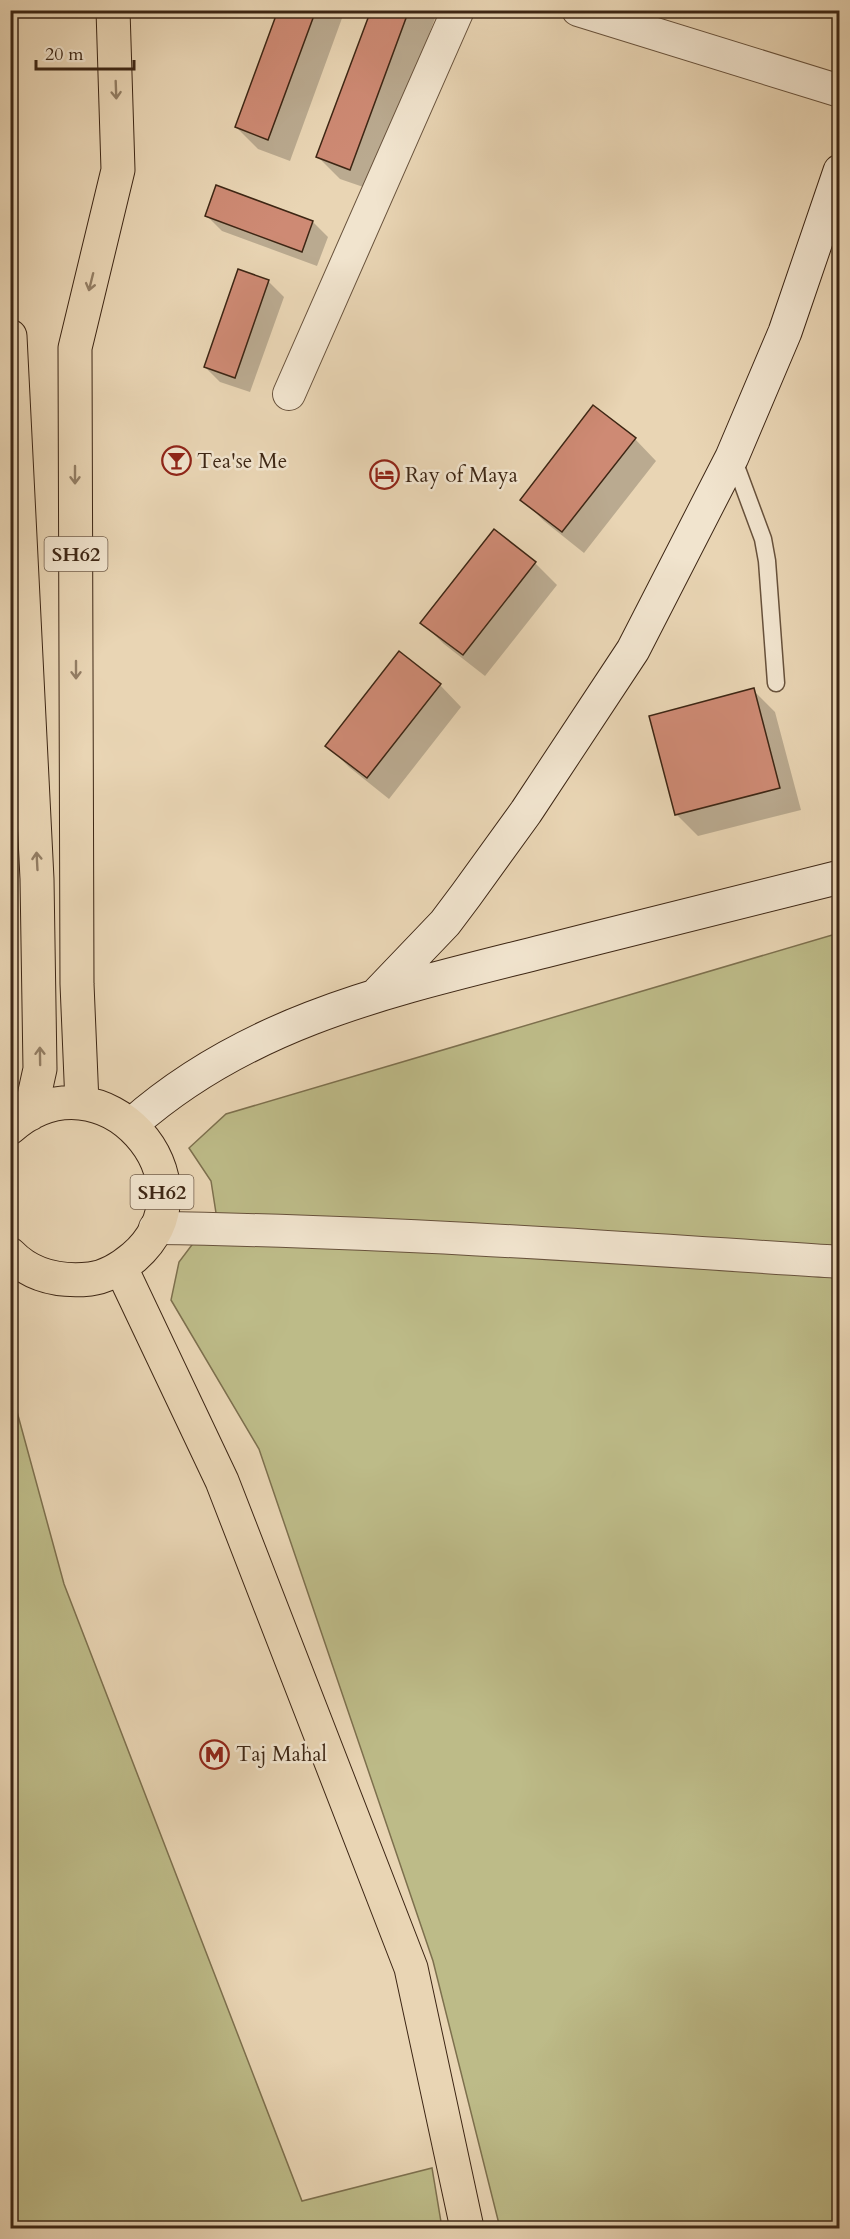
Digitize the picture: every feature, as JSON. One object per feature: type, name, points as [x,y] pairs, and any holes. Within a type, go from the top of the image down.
[{"type":"main road","name":"SH62","points":[[82,1103],[77,984],[75,348],[118,170],[113,10]]},
{"type":"main road","name":"SH62","points":[[10,336],[38,879],[40,1069],[20,1121]]},
{"type":"main road","name":"SH62","points":[[10,1254],[18,1262],[42,1276],[69,1281],[96,1278],[121,1268],[141,1251],[155,1228],[162,1206],[163,1183],[157,1161],[147,1141],[132,1124],[108,1110],[82,1103],[55,1104],[20,1121]]},
{"type":"main road","points":[[121,1268],[222,1481],[411,1968],[467,2229]]},
{"type":"street","points":[[289,394],[458,10]]},
{"type":"street","points":[[578,10],[840,91]]},
{"type":"street","points":[[379,993],[445,923],[545,783],[633,650],[732,457],[785,332],[840,171]]},
{"type":"street","points":[[132,1124],[164,1096],[259,1039],[379,993],[840,877]]},
{"type":"street","points":[[155,1228],[514,1240],[840,1262]]},
{"type":"lane","points":[[732,457],[756,521],[767,561],[776,683]]},
{"type":"shaded area","points":[[839,933],[839,2228],[500,2228],[433,1961],[259,1449],[171,1300],[179,1262],[216,1213],[211,1181],[189,1148],[226,1114]]},
{"type":"shaded area","points":[[10,1386],[64,1584],[302,2201],[432,2168],[442,2228],[11,2228]]},
{"type":"building","points":[[278,10],[316,10],[268,140],[235,127]]},
{"type":"building","points":[[371,10],[409,10],[350,170],[316,157]]},
{"type":"building","points":[[216,185],[313,221],[302,252],[205,216]]},
{"type":"building","points":[[238,269],[269,280],[235,378],[204,367]]},
{"type":"building","points":[[593,405],[636,438],[562,532],[520,500]]},
{"type":"building","points":[[494,529],[536,562],[463,655],[420,623]]},
{"type":"building","points":[[399,651],[441,684],[367,778],[325,746]]},
{"type":"building","points":[[754,688],[780,788],[675,815],[649,716]]},
{"type":"place","name":"Tea'se Me","points":[[176,461]]},
{"type":"place","name":"Ray of Maya","points":[[384,475]]},
{"type":"place","name":"Taj Mahal","points":[[215,1754]]}]
